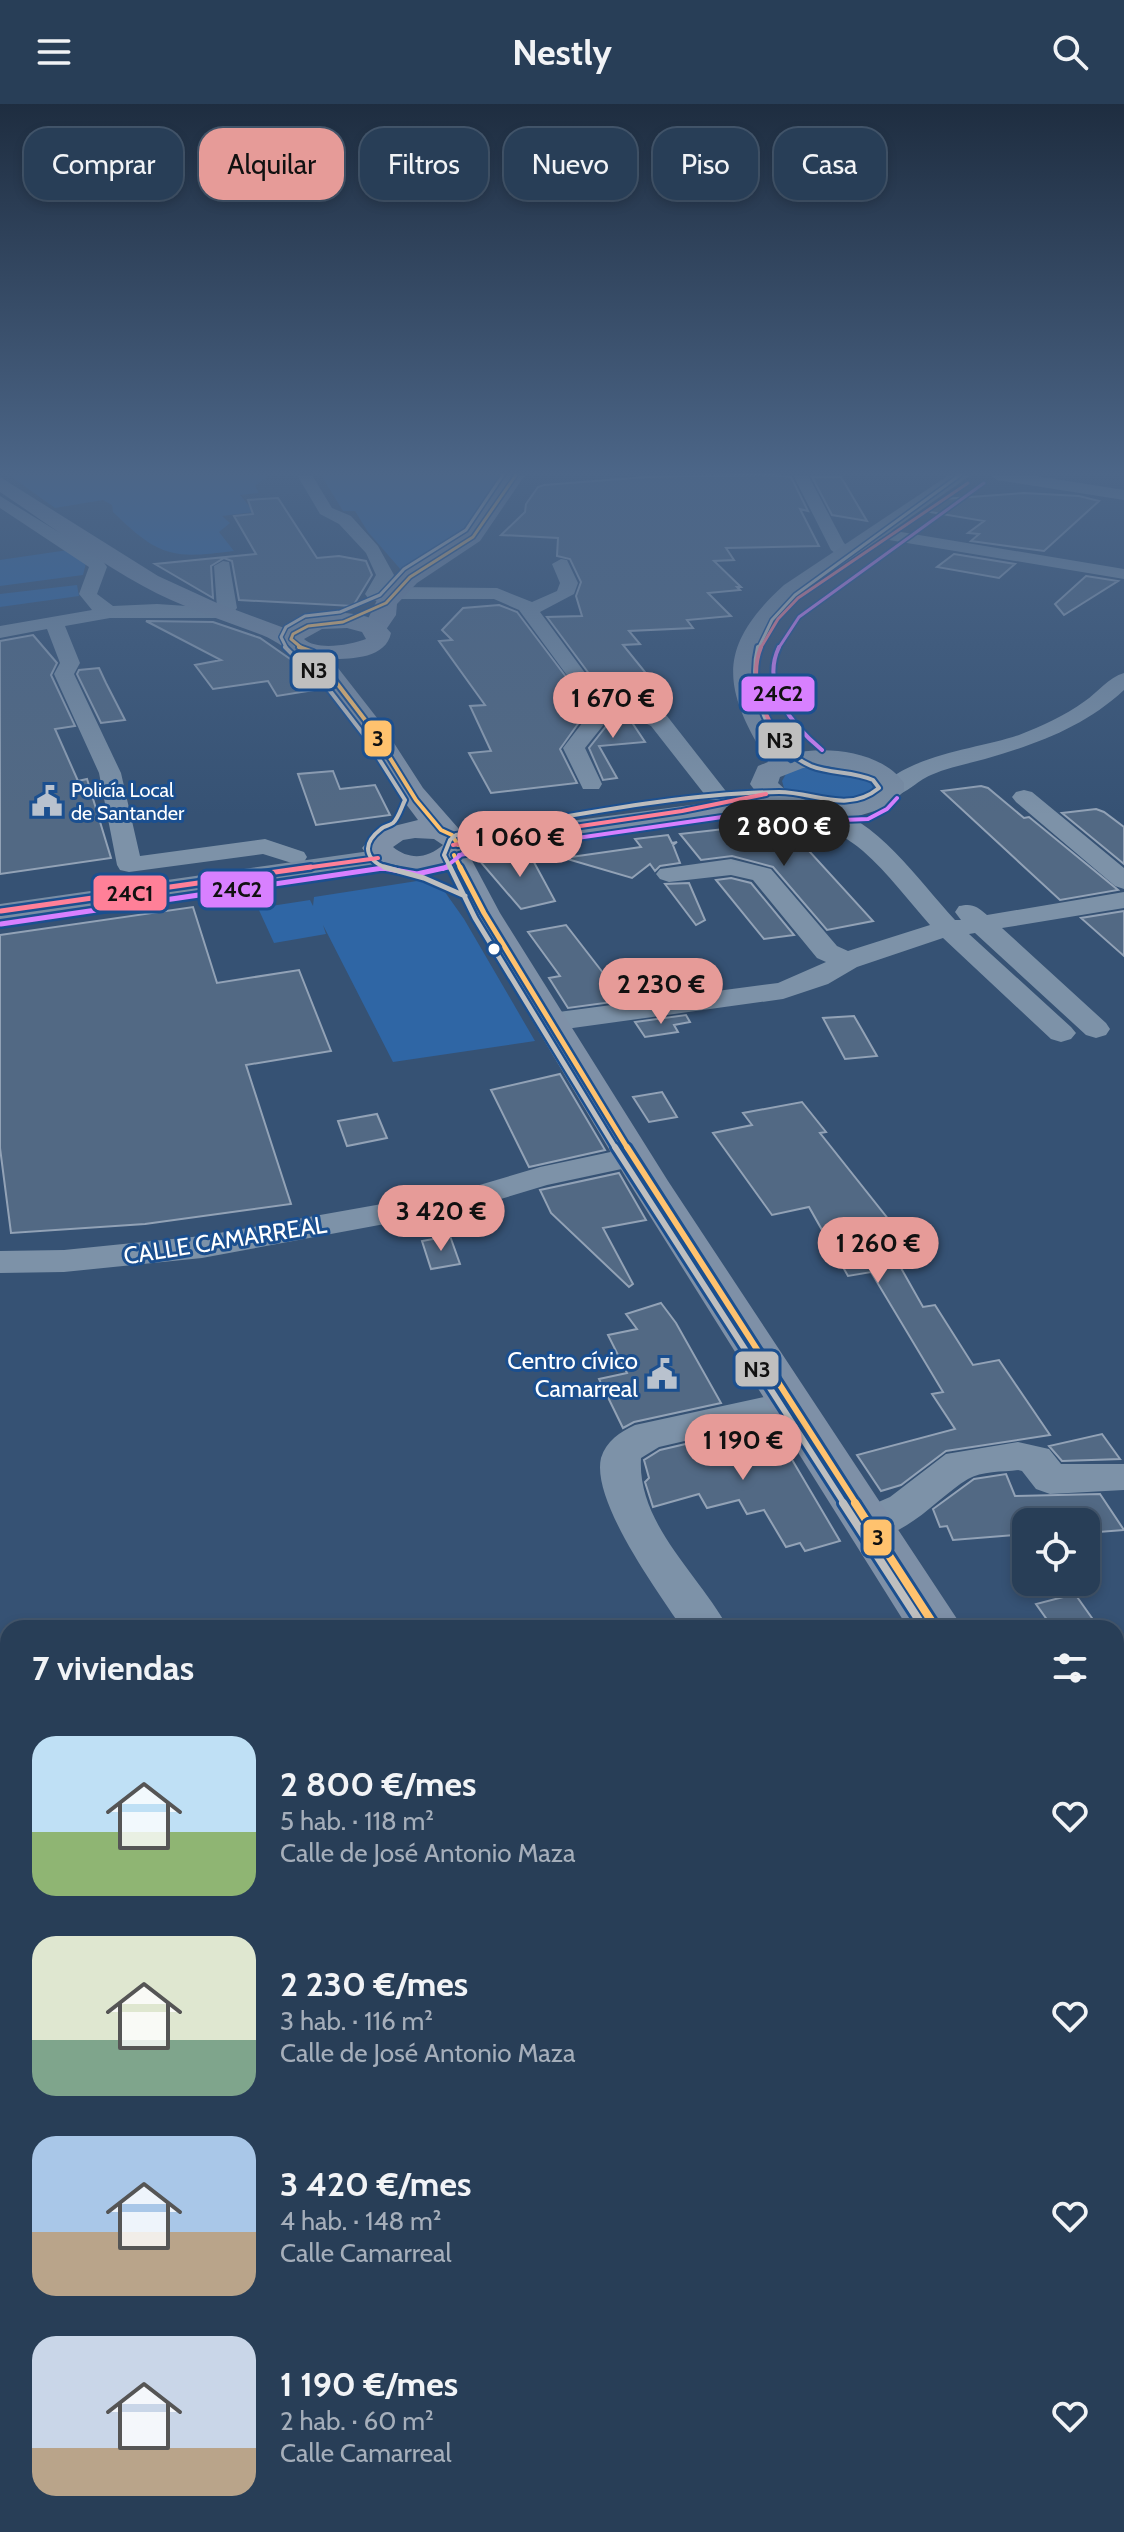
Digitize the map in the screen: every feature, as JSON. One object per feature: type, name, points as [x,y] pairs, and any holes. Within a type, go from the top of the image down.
[{"type":"highway","points":[[166,588],[302,646],[345,652],[373,637]]},
{"type":"highway","points":[[219,613],[331,622],[373,637]]},
{"type":"highway","points":[[331,622],[299,630],[302,646],[372,729],[416,800],[455,851],[551,1022],[634,1157],[931,1620]]},
{"type":"highway","points":[[372,729],[348,670],[354,656],[373,637]]},
{"type":"highway","points":[[387,846],[416,800]]},
{"type":"highway","points":[[387,846],[455,851]]},
{"type":"highway","points":[[387,846],[399,864],[419,865],[455,851]]},
{"type":"main road","points":[[373,637],[390,598],[399,588]]},
{"type":"main road","points":[[797,588],[772,606],[756,627],[748,652],[745,693],[777,783],[820,811],[867,809],[890,791],[890,783],[883,775],[857,763],[816,758],[796,744],[771,705],[765,680],[766,655],[792,610],[819,588]]},
{"type":"main road","points":[[331,622],[390,598]]},
{"type":"main road","points":[[455,851],[693,811],[777,783],[816,758]]},
{"type":"main road","points":[[455,851],[777,783]]},
{"type":"main road","points":[[0,901],[249,871],[295,857],[387,846]]},
{"type":"main road","points":[[0,914],[387,846]]},
{"type":"street","points":[[110,612],[129,603],[143,588]]},
{"type":"street","points":[[2,629],[110,612],[157,610],[219,613],[228,608],[224,588]]},
{"type":"street","points":[[377,588],[374,594],[390,598],[497,594],[526,606],[584,685],[659,721],[717,795]]},
{"type":"street","points":[[529,610],[565,594],[567,588]]},
{"type":"street","points":[[86,591],[105,601],[177,602],[219,613]]},
{"type":"street","points":[[86,591],[92,601],[110,612]]},
{"type":"street","points":[[54,622],[70,663],[64,674],[110,773],[129,865],[265,846],[295,857]]},
{"type":"street","points":[[890,791],[910,774],[942,762],[1048,732],[1086,712],[1124,679]]},
{"type":"street","points":[[591,784],[574,748],[594,723],[593,690]]},
{"type":"street","points":[[857,763],[942,762]]},
{"type":"street","points":[[1024,797],[1124,881]]},
{"type":"street","points":[[867,809],[891,838],[1096,1029]]},
{"type":"street","points":[[820,811],[846,822],[868,841],[949,929],[1061,1033]]},
{"type":"street","points":[[669,874],[731,867],[762,874],[827,952],[847,961]]},
{"type":"street","points":[[551,1022],[783,991],[818,978],[847,961],[922,934],[1124,900]]},
{"type":"street","name":"CALLE CAMARREAL","points":[[0,1262],[64,1261],[202,1247],[444,1203],[540,1177],[634,1157]]},
{"type":"street","points":[[701,1620],[627,1505],[620,1481],[620,1460],[629,1445],[649,1435],[792,1404]]},
{"type":"street","points":[[868,1524],[904,1508],[960,1464],[1018,1456],[1035,1459],[1050,1479],[1120,1477]]},
{"type":"shaded area","points":[[78,588],[79,596],[0,607],[0,594]]},
{"type":"shaded area","points":[[812,766],[856,771],[873,787],[869,794],[859,799],[837,803],[803,799],[784,788],[782,781],[786,774]]},
{"type":"shaded area","points":[[430,879],[440,885],[464,919],[535,1041],[393,1062],[323,925],[326,934],[274,943],[258,908],[310,900],[313,906],[314,897]]},
{"type":"building","points":[[196,588],[212,588],[213,598]]},
{"type":"building","points":[[237,588],[364,588],[353,606],[239,600]]},
{"type":"building","points":[[579,588],[740,590],[708,593],[731,616],[687,620],[693,628],[629,631],[640,644],[623,645],[649,677],[634,679],[643,689],[632,697],[593,679],[547,617],[582,616],[576,596]]},
{"type":"building","points":[[1072,588],[1106,588],[1064,615],[1055,604]]},
{"type":"building","points":[[499,605],[517,612],[579,694],[580,721],[560,749],[577,783],[491,793],[469,753],[491,751],[470,706],[485,705],[439,641],[452,640],[442,630],[463,608]]},
{"type":"building","points":[[146,621],[213,622],[260,638],[293,661],[314,690],[277,696],[268,681],[213,689],[195,665],[221,660]]},
{"type":"building","points":[[33,635],[57,663],[51,675],[75,726],[55,729],[78,781],[87,779],[111,858],[0,874],[0,641]]},
{"type":"building","points":[[99,668],[125,720],[101,723],[77,674],[79,670]]},
{"type":"building","points":[[606,706],[629,718],[645,742],[599,746],[617,778],[603,780],[589,748],[607,725]]},
{"type":"building","points":[[333,771],[340,789],[375,785],[390,815],[316,825],[298,774]]},
{"type":"building","points":[[981,786],[988,788],[1024,818],[1029,817],[1118,890],[1060,900],[942,791]]},
{"type":"building","points":[[1096,809],[1124,827],[1124,864],[1062,813]]},
{"type":"building","points":[[785,822],[795,842],[800,841],[873,921],[827,930],[773,867],[732,856],[701,860],[680,834]]},
{"type":"building","points":[[668,835],[672,843],[677,842],[673,845],[680,863],[660,866],[655,871],[650,864],[632,878],[564,858],[641,847],[635,839]]},
{"type":"building","points":[[529,853],[555,901],[521,909],[479,860]]},
{"type":"building","points":[[731,878],[751,883],[794,935],[764,939],[716,880]]},
{"type":"building","points":[[689,883],[705,920],[696,925],[665,884]]},
{"type":"building","points":[[193,907],[217,983],[299,970],[331,1051],[246,1065],[291,1204],[145,1224],[11,1233],[0,1148],[0,935]]},
{"type":"building","points":[[1124,911],[1124,956],[1081,918]]},
{"type":"building","points":[[566,925],[614,987],[646,982],[650,988],[665,986],[671,994],[568,1008],[549,978],[560,976],[528,932]]},
{"type":"building","points":[[686,1015],[690,1022],[674,1025],[678,1032],[645,1037],[635,1022]]},
{"type":"building","points":[[854,1016],[877,1056],[845,1059],[823,1018]]},
{"type":"building","points":[[560,1074],[605,1150],[529,1167],[491,1090]]},
{"type":"building","points":[[662,1092],[677,1117],[649,1122],[633,1097]]},
{"type":"building","points":[[802,1102],[826,1132],[820,1133],[889,1220],[875,1222],[923,1307],[935,1305],[973,1365],[999,1360],[1050,1435],[946,1451],[901,1485],[881,1491],[857,1455],[955,1429],[932,1394],[943,1392],[871,1272],[848,1276],[809,1207],[772,1215],[713,1133],[752,1125],[743,1113]]},
{"type":"building","points":[[377,1114],[387,1138],[347,1146],[338,1121]]},
{"type":"building","points":[[619,1173],[646,1220],[603,1228],[633,1284],[629,1287],[551,1213],[540,1190]]},
{"type":"building","points":[[450,1236],[460,1264],[431,1269],[422,1241]]},
{"type":"building","name":"Centro cívico Camarreal","points":[[661,1303],[676,1323],[721,1403],[634,1422],[623,1428],[599,1379],[627,1373],[608,1335],[637,1329],[626,1314]]},
{"type":"building","points":[[771,1424],[840,1541],[805,1551],[800,1543],[786,1547],[764,1510],[747,1514],[739,1500],[707,1508],[699,1494],[653,1507],[645,1482],[649,1478],[644,1460],[660,1450]]},
{"type":"building","points":[[1102,1434],[1120,1459],[1062,1461],[1049,1446]]},
{"type":"building","points":[[1006,1474],[1015,1496],[1100,1494],[1124,1530],[1100,1532],[1100,1508],[1012,1508],[1012,1535],[953,1540],[947,1526],[940,1527],[933,1509],[974,1479]]},
{"type":"building","points":[[1076,1596],[1093,1620],[1047,1620],[1036,1604]]},
{"type":"transit line","name":"N3","points":[[386,588],[380,595],[340,612],[305,616],[286,627],[281,637],[283,645],[295,657],[307,661],[364,735],[405,800],[393,823],[382,828],[367,847],[367,855],[372,862],[424,878],[465,896]]},
{"type":"transit line","name":"3","points":[[291,639],[293,634],[308,626],[343,622],[386,603],[400,588]]},
{"type":"transit line","name":"N3","points":[[804,588],[783,607],[763,635],[755,667],[759,699],[772,730],[794,755],[815,767],[873,780],[879,788],[869,796],[844,802],[779,792],[658,804],[456,835],[450,840],[444,855],[475,918],[639,1186],[919,1620]]},
{"type":"transit line","name":"24C1","points":[[791,759],[766,714],[759,694],[757,657],[778,619],[812,588]]},
{"type":"transit line","name":"24C2","points":[[822,750],[801,731],[784,708],[778,696],[774,668],[776,654],[799,617],[839,588]]},
{"type":"transit line","name":"3","points":[[291,639],[301,649],[313,652],[372,729],[416,800],[441,830],[452,835],[458,845]]},
{"type":"transit line","name":"24C1","points":[[453,845],[682,811],[766,794]]},
{"type":"transit line","name":"24C2","points":[[459,855],[736,815],[784,812],[819,821],[868,819],[887,809],[897,798]]},
{"type":"transit line","name":"24C2","points":[[1,924],[383,868],[406,874],[428,874],[449,867],[466,851]]},
{"type":"transit line","name":"3","points":[[454,855],[484,913],[648,1181],[931,1620]]},
{"type":"transit line","name":"24C1","points":[[1,911],[378,858]]},
{"type":"place","name":"Policía Local de Santander","points":[[47,801]]},
{"type":"place","name":"Centro cívico Camarreal","points":[[662,1374]]}]
